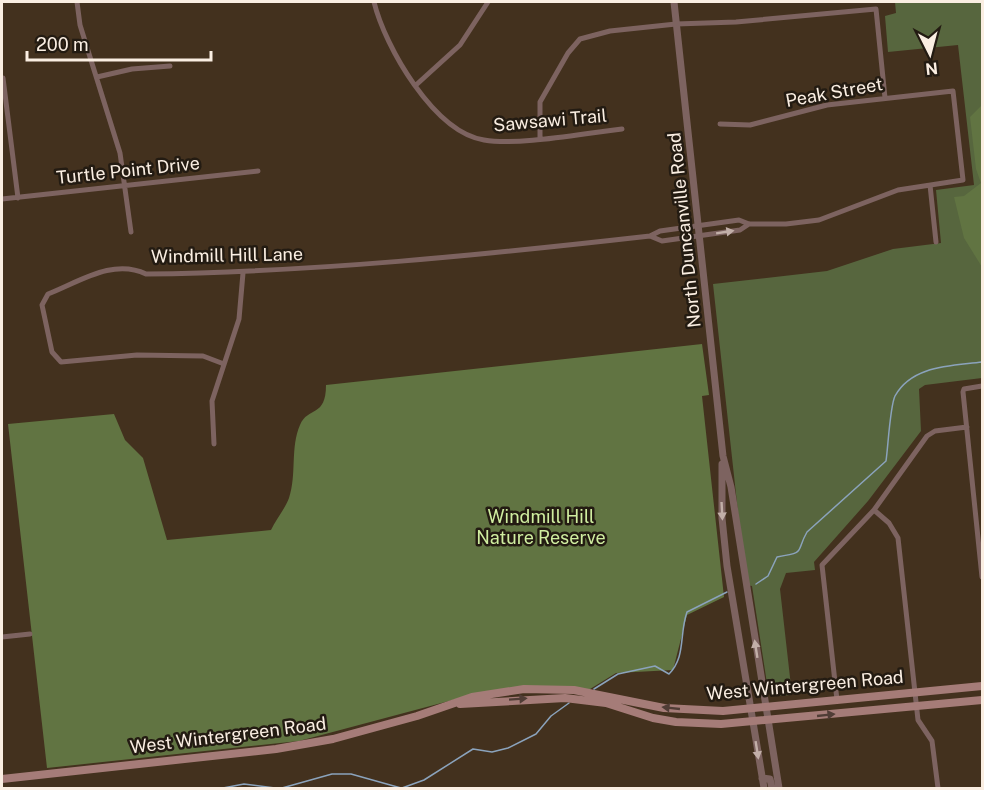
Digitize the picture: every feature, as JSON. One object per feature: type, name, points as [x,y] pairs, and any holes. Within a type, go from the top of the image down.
[{"type":"main road","name":"West Wintergreen Road","points":[[2,779],[333,740],[454,705],[472,697],[524,689],[567,690],[694,711],[766,707],[982,686]]},
{"type":"main road","name":"West Wintergreen Road","points":[[454,705],[541,698],[606,703],[653,718],[676,722],[753,722],[982,700]]},
{"type":"street","points":[[77,2],[80,25],[120,153],[131,232]]},
{"type":"street","name":"Sawsawi Trail","points":[[374,2],[379,21],[426,100],[450,123],[482,140],[502,142],[621,129]]},
{"type":"street","points":[[416,85],[459,45],[488,2]]},
{"type":"street","name":"North Duncanville Road","points":[[674,2],[723,456],[779,789]]},
{"type":"street","points":[[540,137],[540,102],[568,53],[580,39],[610,31],[876,9],[885,98]]},
{"type":"street","points":[[97,77],[132,69],[170,66]]},
{"type":"street","points":[[3,78],[18,198]]},
{"type":"street","name":"Peak Street","points":[[720,124],[750,125],[827,105],[953,91],[963,180]]},
{"type":"street","name":"Turtle Point Drive","points":[[2,200],[258,171]]},
{"type":"street","name":"Windmill Hill Lane","points":[[650,237],[660,231],[739,220],[749,224],[786,224],[819,220],[878,195],[963,180]]},
{"type":"street","points":[[930,184],[936,242]]},
{"type":"street","name":"Windmill Hill Lane","points":[[224,364],[203,356],[137,355],[61,362],[52,352],[42,305],[48,294],[102,271],[131,269],[146,274],[243,273],[434,260],[650,237],[662,241],[740,230],[749,224]]},
{"type":"street","points":[[214,444],[212,401],[239,319],[243,273]]},
{"type":"street","points":[[982,386],[963,390],[982,577]]},
{"type":"street","points":[[837,700],[822,565],[874,510],[927,436],[935,431],[967,428]]},
{"type":"street","name":"North Duncanville Road","points":[[723,456],[721,489],[727,566],[764,789]]},
{"type":"street","points":[[874,510],[889,524],[898,538],[918,720],[934,749],[938,789]]},
{"type":"street","points":[[727,566],[741,564]]},
{"type":"street","points":[[2,638],[30,634]]},
{"type":"street","points":[[762,778],[770,779],[772,789]]},
{"type":"green space","points":[[895,2],[982,2],[982,378],[925,385],[919,389],[921,431],[868,501],[814,562],[815,570],[786,573],[780,589],[792,695],[776,696],[768,690],[752,586],[746,585],[713,284],[827,271],[893,249],[941,243],[936,190],[974,185],[958,45],[888,52],[885,16],[896,13]]},
{"type":"green space","points":[[982,105],[982,267],[964,238],[954,197],[964,196],[981,183],[976,169],[970,117]]},
{"type":"green space","name":"Windmill Hill Nature Reserve","points":[[702,344],[709,395],[702,396],[724,597],[687,615],[673,670],[616,673],[582,694],[527,690],[479,693],[299,741],[47,768],[8,424],[114,414],[125,440],[143,458],[167,540],[271,530],[289,498],[293,480],[295,443],[300,425],[307,415],[323,403],[326,385]]},
{"type":"waterway","points":[[756,584],[768,576],[777,557],[797,552],[807,532],[886,461],[893,401],[902,386],[912,378],[934,369],[982,362]]},
{"type":"waterway","points":[[594,689],[618,674],[655,666],[669,674],[678,660],[687,612],[727,592]]},
{"type":"waterway","points":[[402,788],[424,780],[473,749],[492,752],[508,748],[536,734],[551,716],[569,703]]},
{"type":"waterway","points":[[282,788],[332,774],[351,774],[401,788]]},
{"type":"waterway","points":[[223,788],[244,784],[275,788]]}]
